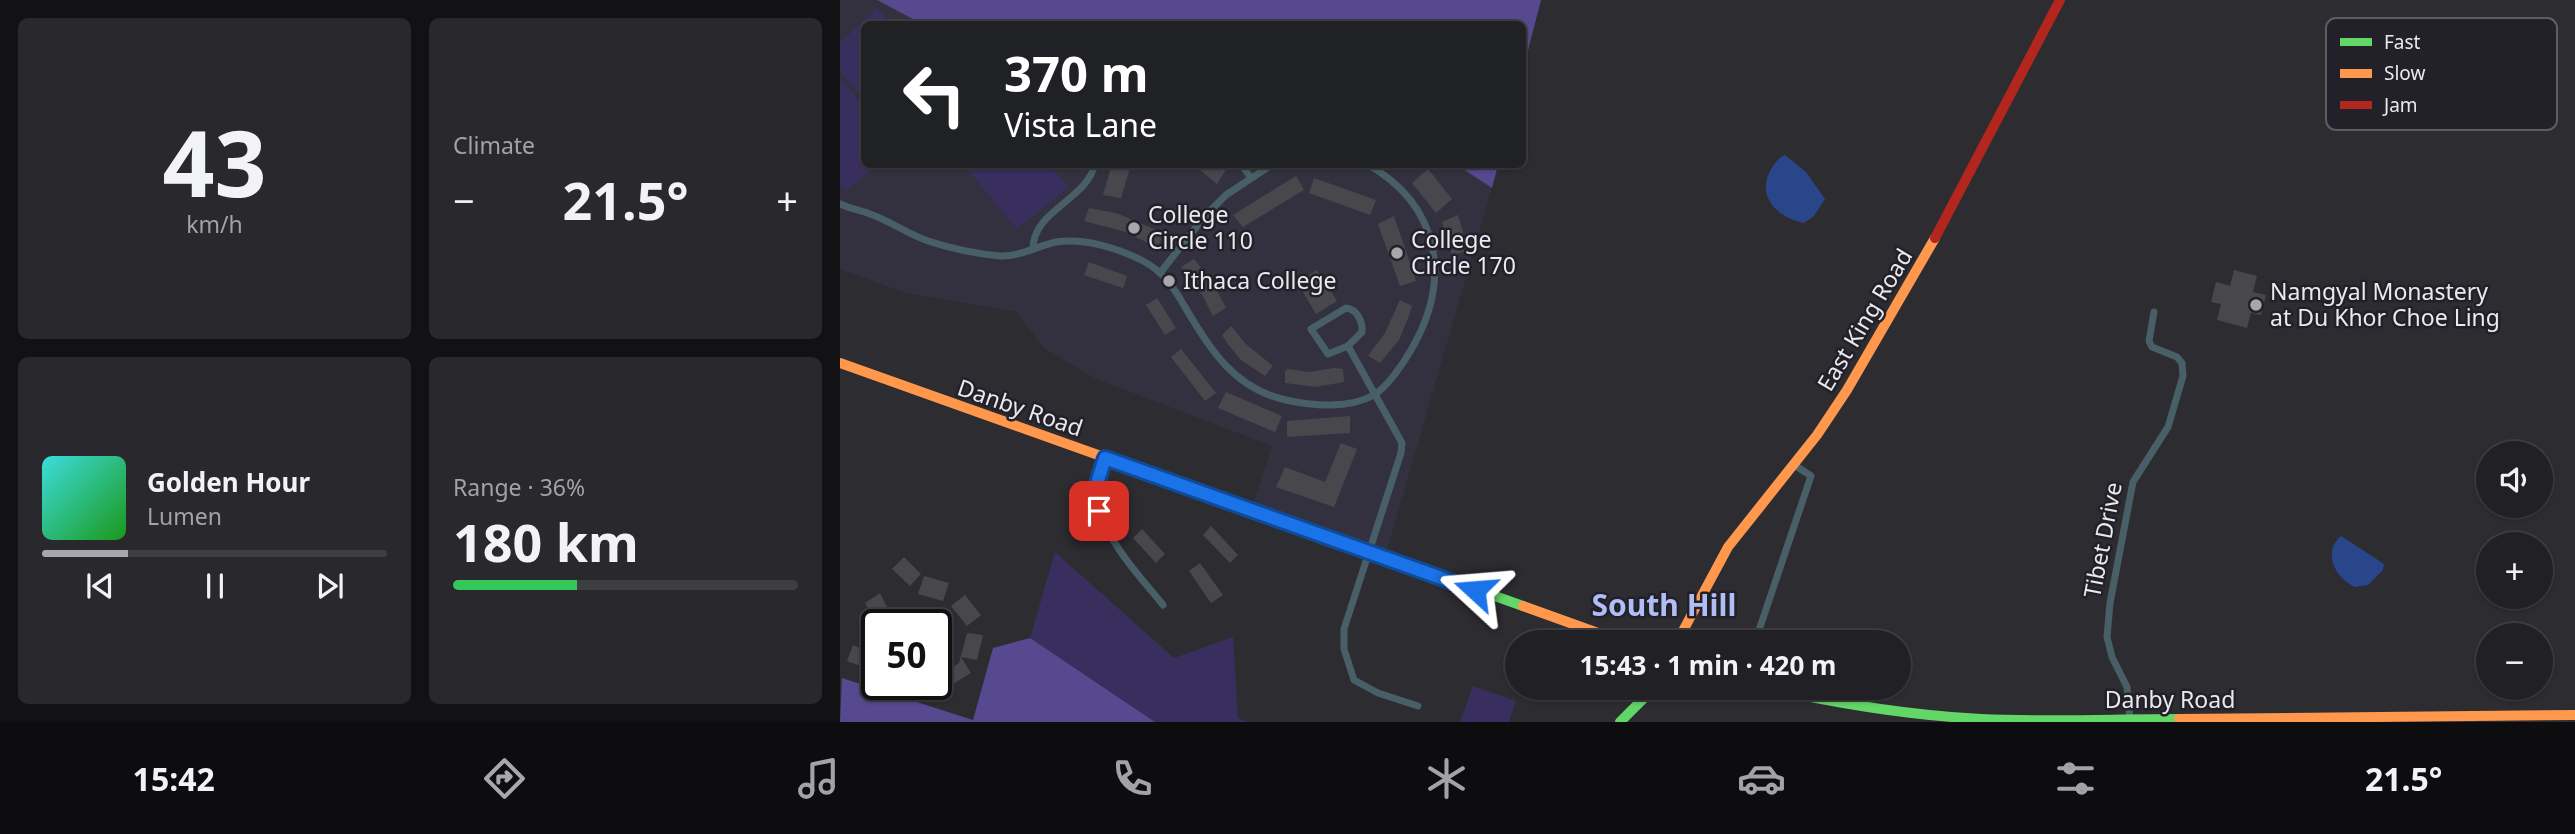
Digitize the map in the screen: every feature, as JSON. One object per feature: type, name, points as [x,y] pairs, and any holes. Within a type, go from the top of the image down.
[{"type":"main road","name":"East King Road","points":[[1683,630],[1728,547],[1847,390],[1928,251],[2060,0]]},
{"type":"main road","name":"Danby Road","points":[[840,363],[1590,630]]},
{"type":"main road","points":[[1620,722],[1642,700]]},
{"type":"main road","name":"Danby Road","points":[[1821,700],[1945,718],[2180,721],[2575,715]]},
{"type":"street","points":[[1033,249],[1033,235],[1041,224],[1085,186],[1093,177],[1095,168]]},
{"type":"street","points":[[1244,168],[1251,178]]},
{"type":"street","points":[[1160,273],[1204,217],[1226,195],[1267,168]]},
{"type":"street","points":[[840,204],[939,243],[1000,256],[1015,255],[1056,242],[1082,241],[1143,261],[1175,288],[1199,330],[1236,378],[1260,392],[1285,400],[1332,405],[1357,401],[1376,394],[1406,359],[1423,330],[1433,294],[1436,258],[1426,227],[1412,201],[1373,168]]},
{"type":"street","points":[[1350,308],[1360,320],[1362,332],[1349,346],[1328,354],[1311,329],[1350,308]]},
{"type":"street","name":"Tibet Drive","points":[[2130,720],[2127,687],[2109,647],[2107,624],[2110,603],[2133,482],[2168,427],[2183,376],[2182,363],[2178,358],[2152,347],[2149,341],[2154,312]]},
{"type":"street","points":[[1349,346],[1402,443],[1344,629],[1348,664],[1354,680],[1378,693],[1418,706]]},
{"type":"street","points":[[1105,458],[1100,471],[1098,492],[1103,524],[1163,605]]},
{"type":"street","points":[[1759,630],[1811,476],[1793,464]]},
{"type":"shaded area","name":"Ithaca College","points":[[840,0],[877,0],[916,21],[861,21],[861,168],[1463,168],[1492,188],[1385,557],[1251,510],[1272,446],[1096,379],[1044,348],[1016,312],[906,293],[840,269]]},
{"type":"shaded area","points":[[877,0],[1541,0],[1526,58],[1526,21],[916,21]]},
{"type":"shaded area","points":[[877,8],[888,21],[863,21]]},
{"type":"shaded area","points":[[861,23],[861,96],[840,71],[840,43]]},
{"type":"shaded area","points":[[840,78],[861,102],[861,168],[873,168],[846,191],[840,184]]},
{"type":"shaded area","points":[[966,168],[1052,168],[1069,187],[1017,229]]},
{"type":"shaded area","points":[[1462,168],[1497,168],[1492,188]]},
{"type":"shaded area","points":[[1055,552],[1174,658],[1233,637],[1238,718],[1249,722],[1155,722],[1030,638]]},
{"type":"shaded area","points":[[1030,638],[1155,722],[840,722],[842,678],[861,684],[861,700],[911,700],[973,720],[993,648]]},
{"type":"shaded area","points":[[1473,686],[1505,697],[1505,700],[1516,701],[1509,722],[1460,722]]},
{"type":"water","points":[[1785,155],[1806,172],[1825,199],[1814,216],[1804,223],[1786,217],[1768,198],[1766,181],[1776,162]]},
{"type":"water","points":[[2341,536],[2384,564],[2383,570],[2368,585],[2355,587],[2348,583],[2333,564],[2332,549]]},
{"type":"building","points":[[1111,168],[1130,168],[1121,198],[1103,195]]},
{"type":"building","points":[[1198,168],[1227,168],[1217,184]]},
{"type":"building","points":[[1428,169],[1452,199],[1436,213],[1412,183]]},
{"type":"building","points":[[1296,176],[1304,190],[1243,227],[1233,215]]},
{"type":"building","points":[[1314,178],[1376,200],[1370,215],[1309,193]]},
{"type":"building","name":"College Circle 110","points":[[1089,208],[1116,213],[1161,232],[1163,234],[1158,248],[1126,232],[1084,221]]},
{"type":"building","points":[[1458,215],[1468,250],[1452,256],[1442,222]]},
{"type":"building","name":"College Circle 170","points":[[1394,216],[1416,281],[1400,286],[1378,224]]},
{"type":"building","points":[[1194,259],[1214,285],[1226,308],[1213,316],[1200,291],[1181,267]]},
{"type":"building","points":[[1089,262],[1127,276],[1123,288],[1084,275]]},
{"type":"building","points":[[1317,270],[1337,301],[1316,314],[1297,282]]},
{"type":"building","name":"Namgyal Monastery at Du Khor Choe Ling","points":[[2234,270],[2257,276],[2253,292],[2266,295],[2261,315],[2251,313],[2247,328],[2217,320],[2221,304],[2211,302],[2216,282],[2230,286]]},
{"type":"building","points":[[1157,298],[1176,328],[1165,335],[1146,305]]},
{"type":"building","points":[[1400,300],[1412,306],[1399,340],[1380,363],[1368,356],[1385,333]]},
{"type":"building","points":[[1231,326],[1246,344],[1273,366],[1265,376],[1241,360],[1227,343],[1222,335]]},
{"type":"building","points":[[1181,349],[1216,393],[1205,401],[1171,357]]},
{"type":"building","points":[[1288,369],[1309,372],[1343,369],[1344,382],[1315,387],[1285,383],[1285,371]]},
{"type":"building","points":[[1226,392],[1282,416],[1275,432],[1218,408]]},
{"type":"building","points":[[1350,416],[1350,433],[1287,437],[1287,421]]},
{"type":"building","points":[[1341,443],[1357,449],[1334,507],[1276,487],[1285,467],[1325,482]]},
{"type":"building","points":[[1211,526],[1238,555],[1230,563],[1203,535]]},
{"type":"building","points":[[1142,529],[1165,554],[1156,563],[1133,538]]},
{"type":"building","points":[[904,557],[921,574],[910,586],[892,569]]},
{"type":"building","points":[[1200,563],[1223,595],[1211,603],[1189,571]]},
{"type":"building","points":[[924,576],[949,583],[943,601],[918,594]]},
{"type":"building","points":[[880,593],[888,609],[868,609],[865,603]]},
{"type":"building","points":[[965,595],[981,615],[967,626],[951,606]]},
{"type":"building","points":[[967,633],[983,635],[977,660],[961,657],[971,673],[952,685],[952,668],[959,663]]},
{"type":"building","points":[[853,645],[861,649],[861,666],[847,661]]},
{"type":"traffic: fast","points":[[1202,492],[1523,606]]},
{"type":"traffic: fast","points":[[1620,722],[1642,700]]},
{"type":"traffic: fast","points":[[1828,700],[1927,715],[1981,719],[2179,719]]},
{"type":"traffic: slow","points":[[1683,630],[1728,547],[1817,435],[1847,390],[1935,238]]},
{"type":"traffic: slow","points":[[840,363],[1202,492]]},
{"type":"traffic: slow","points":[[1523,606],[1590,630]]},
{"type":"traffic: slow","points":[[2179,719],[2575,715]]},
{"type":"traffic: jam","points":[[1935,238],[2060,0]]},
{"type":"place","name":"College Circle 110","points":[[1134,228]]},
{"type":"place","name":"College Circle 170","points":[[1397,253]]},
{"type":"place","name":"Ithaca College","points":[[1169,281]]},
{"type":"place","name":"Namgyal Monastery at Du Khor Choe Ling","points":[[2256,305]]},
{"type":"district","name":"South Hill","points":[[1664,606]]},
{"type":"route","points":[[1099,511],[1098,480],[1105,458],[1475,590]]}]
